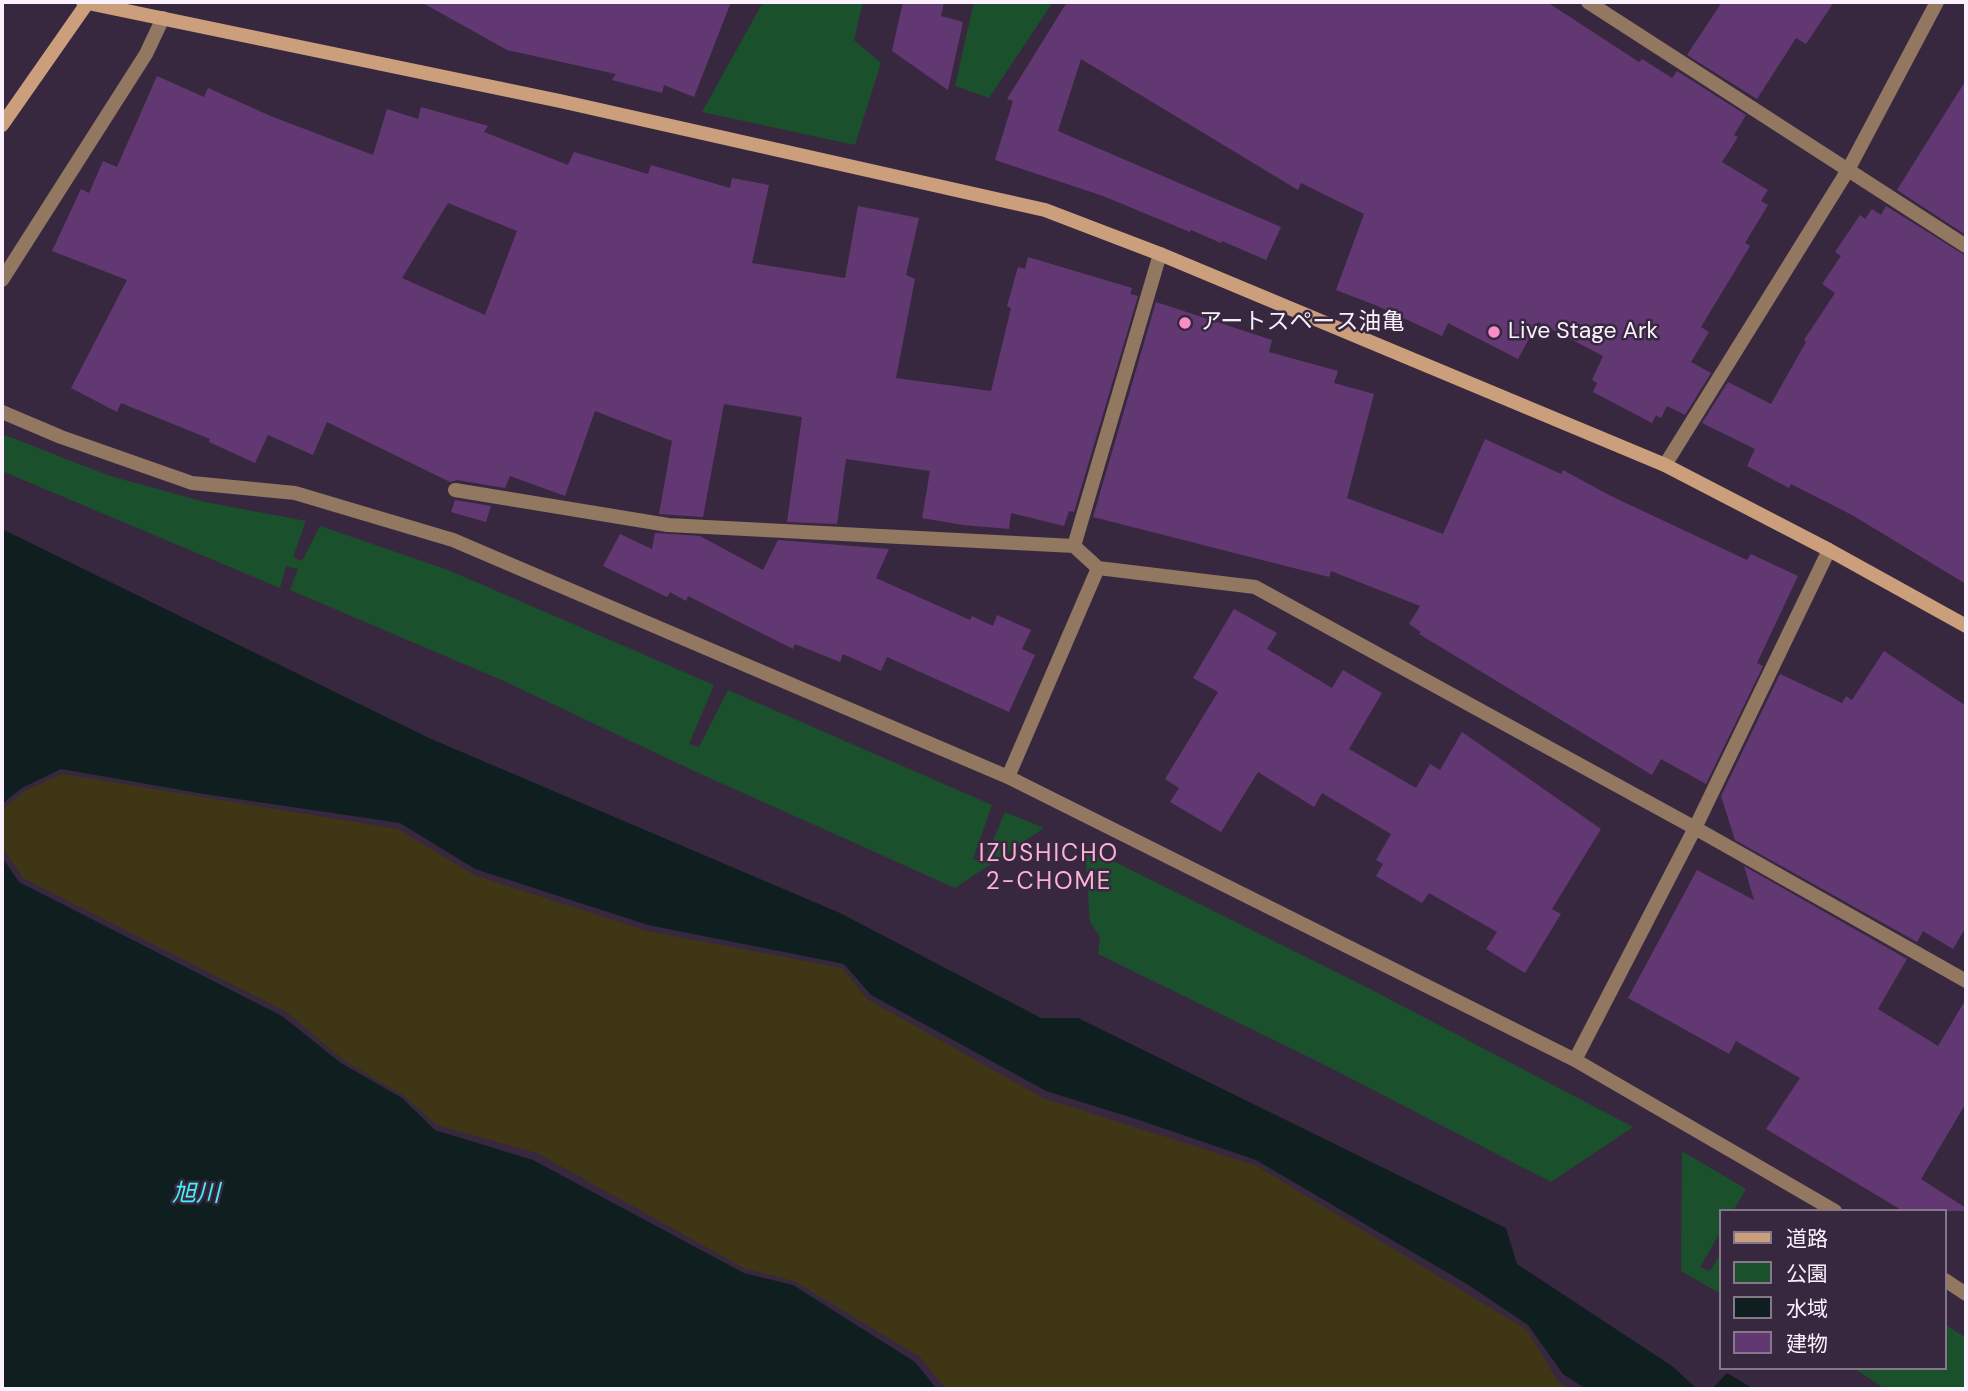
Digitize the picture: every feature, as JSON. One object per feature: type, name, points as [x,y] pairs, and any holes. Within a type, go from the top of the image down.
[{"type":"street","points":[[2,125],[86,2],[560,101],[1045,210],[1160,254],[1665,465],[1829,550],[1966,626]]},
{"type":"street","points":[[1588,2],[1966,246]]},
{"type":"street","points":[[1665,465],[1848,170],[1937,2]]},
{"type":"street","points":[[2,281],[7,261],[146,54],[163,18]]},
{"type":"street","points":[[1074,546],[1160,254]]},
{"type":"street","points":[[2,412],[61,437],[192,483],[295,493],[453,540],[1008,777],[1575,1060],[1832,1209]]},
{"type":"street","points":[[455,490],[668,525],[1074,546],[1098,568],[1255,587],[1695,828],[1966,981]]},
{"type":"street","points":[[1575,1060],[1695,828],[1829,550]]},
{"type":"street","points":[[1008,777],[1098,568]]},
{"type":"street","points":[[1947,1281],[1966,1294]]},
{"type":"green space","points":[[763,2],[863,2],[854,40],[881,63],[855,145],[702,112]]},
{"type":"green space","points":[[974,2],[1053,2],[989,98],[955,86]]},
{"type":"green space","points":[[2,434],[110,476],[205,502],[306,521],[293,557],[302,561],[320,526],[448,570],[714,685],[689,744],[699,747],[728,690],[992,805],[973,859],[984,862],[1005,812],[1044,828],[955,888],[692,770],[504,681],[290,590],[298,569],[286,566],[280,588],[2,471]]},
{"type":"green space","points":[[1085,847],[1370,989],[1633,1127],[1551,1182],[1325,1065],[1098,954],[1100,937],[1090,922]]},
{"type":"green space","points":[[1682,1151],[1746,1189],[1734,1209],[1720,1209],[1720,1233],[1700,1267],[1710,1271],[1720,1255],[1720,1293],[1681,1271]]},
{"type":"green space","points":[[1947,1325],[1966,1338],[1966,1389],[1885,1389],[1857,1370],[1947,1370]]},
{"type":"sand","points":[[62,774],[398,829],[474,875],[647,931],[842,968],[867,999],[1043,1098],[1257,1166],[1527,1330],[1559,1383],[1570,1389],[946,1389],[919,1356],[794,1281],[744,1268],[537,1153],[437,1125],[404,1096],[345,1061],[285,1011],[23,878],[2,847],[3,809],[25,791]]},
{"type":"water","points":[[2,529],[429,738],[840,913],[1041,1018],[1078,1018],[1506,1228],[1517,1264],[1672,1366],[1695,1387],[1713,1388],[1727,1373],[1754,1389],[1586,1389],[1563,1374],[1528,1325],[1470,1286],[1256,1160],[1046,1091],[871,995],[844,964],[648,925],[475,869],[400,823],[204,794],[61,769],[22,788],[2,804]]},
{"type":"water","name":"旭川","points":[[2,857],[19,882],[282,1016],[341,1063],[402,1098],[435,1130],[533,1160],[744,1273],[793,1285],[915,1362],[937,1389],[2,1389]]},
{"type":"building","points":[[421,2],[731,2],[694,97],[664,85],[662,93],[612,80],[616,74],[507,50]]},
{"type":"building","points":[[903,2],[944,2],[941,16],[963,22],[948,90],[892,51]]},
{"type":"building","points":[[1067,2],[1547,2],[1639,62],[1642,59],[1672,78],[1677,71],[1746,115],[1734,135],[1738,137],[1722,162],[1768,190],[1761,201],[1768,205],[1745,243],[1750,246],[1701,327],[1709,332],[1691,362],[1711,373],[1685,415],[1667,406],[1661,418],[1656,415],[1652,423],[1593,392],[1597,383],[1592,380],[1603,356],[1538,322],[1518,359],[1448,323],[1442,336],[1336,290],[1364,214],[1301,183],[1298,190],[1081,59],[1058,131],[1281,227],[1266,260],[1103,196],[995,160],[1013,101],[1007,99]]},
{"type":"building","points":[[1722,2],[1834,2],[1806,44],[1796,38],[1757,99],[1687,55]]},
{"type":"building","points":[[157,76],[204,97],[208,88],[273,117],[373,155],[387,109],[418,119],[421,107],[488,126],[484,132],[568,165],[574,152],[648,174],[651,165],[730,188],[732,178],[769,185],[752,263],[845,278],[858,206],[919,218],[906,275],[915,279],[896,378],[991,391],[1011,308],[1007,306],[1018,267],[1025,269],[1028,257],[1132,288],[1130,294],[1138,296],[1074,512],[1069,511],[1064,526],[1011,513],[1009,529],[922,518],[930,471],[846,459],[837,524],[787,522],[802,417],[724,404],[703,517],[659,514],[672,441],[595,411],[565,496],[510,476],[505,488],[457,480],[450,482],[327,422],[313,455],[268,435],[255,463],[209,442],[210,439],[121,403],[117,412],[71,388],[127,280],[52,251],[81,189],[89,193],[103,161],[117,167]],"holes":[[[448,203],[517,231],[485,315],[402,278]]]},
{"type":"building","points":[[1966,80],[1966,235],[1897,190]]},
{"type":"building","points":[[1886,206],[1966,256],[1966,584],[1852,515],[1791,484],[1789,488],[1747,466],[1755,449],[1702,423],[1728,382],[1771,404],[1806,342],[1804,340],[1835,293],[1822,284],[1841,256],[1835,252],[1860,215],[1865,219],[1872,209],[1881,215]]},
{"type":"building","points":[[1156,302],[1272,340],[1269,352],[1338,371],[1334,383],[1374,394],[1347,498],[1443,534],[1485,439],[1561,474],[1563,470],[1611,496],[1747,560],[1751,554],[1798,576],[1757,663],[1763,666],[1706,784],[1661,759],[1652,775],[1419,634],[1421,632],[1409,624],[1420,606],[1331,571],[1329,577],[1093,517]]},
{"type":"building","points":[[455,500],[491,506],[486,522],[451,512]]},
{"type":"building","points":[[655,533],[700,536],[763,570],[778,540],[889,549],[876,578],[970,620],[972,616],[993,626],[997,615],[1031,630],[1022,649],[1035,655],[1009,712],[887,657],[881,671],[843,654],[840,662],[795,644],[793,649],[688,596],[686,601],[670,592],[667,597],[603,566],[620,534],[652,549]]},
{"type":"building","points":[[1234,609],[1277,633],[1267,649],[1332,688],[1343,670],[1382,693],[1349,749],[1416,788],[1430,764],[1440,770],[1462,732],[1601,829],[1552,909],[1561,914],[1525,973],[1486,949],[1497,932],[1429,893],[1422,903],[1376,876],[1383,864],[1376,860],[1391,834],[1322,793],[1314,807],[1258,772],[1221,832],[1170,802],[1179,788],[1165,779],[1218,692],[1193,678]]},
{"type":"building","points":[[1884,651],[1966,706],[1966,927],[1953,949],[1923,931],[1917,942],[1735,840],[1721,796],[1780,674],[1842,703],[1846,696],[1852,700]]},
{"type":"building","points":[[1744,866],[1907,959],[1878,1009],[1938,1046],[1966,999],[1966,1103],[1921,1179],[1966,1208],[1966,1211],[1900,1209],[1766,1129],[1800,1078],[1736,1041],[1729,1054],[1628,998],[1697,870],[1754,900]]},
{"type":"place","name":"アートスペース油亀","points":[[1185,323]]},
{"type":"place","name":"Live Stage Ark","points":[[1494,332]]},
{"type":"district","name":"IZUSHICHO 2-CHOME","points":[[1049,869]]}]
